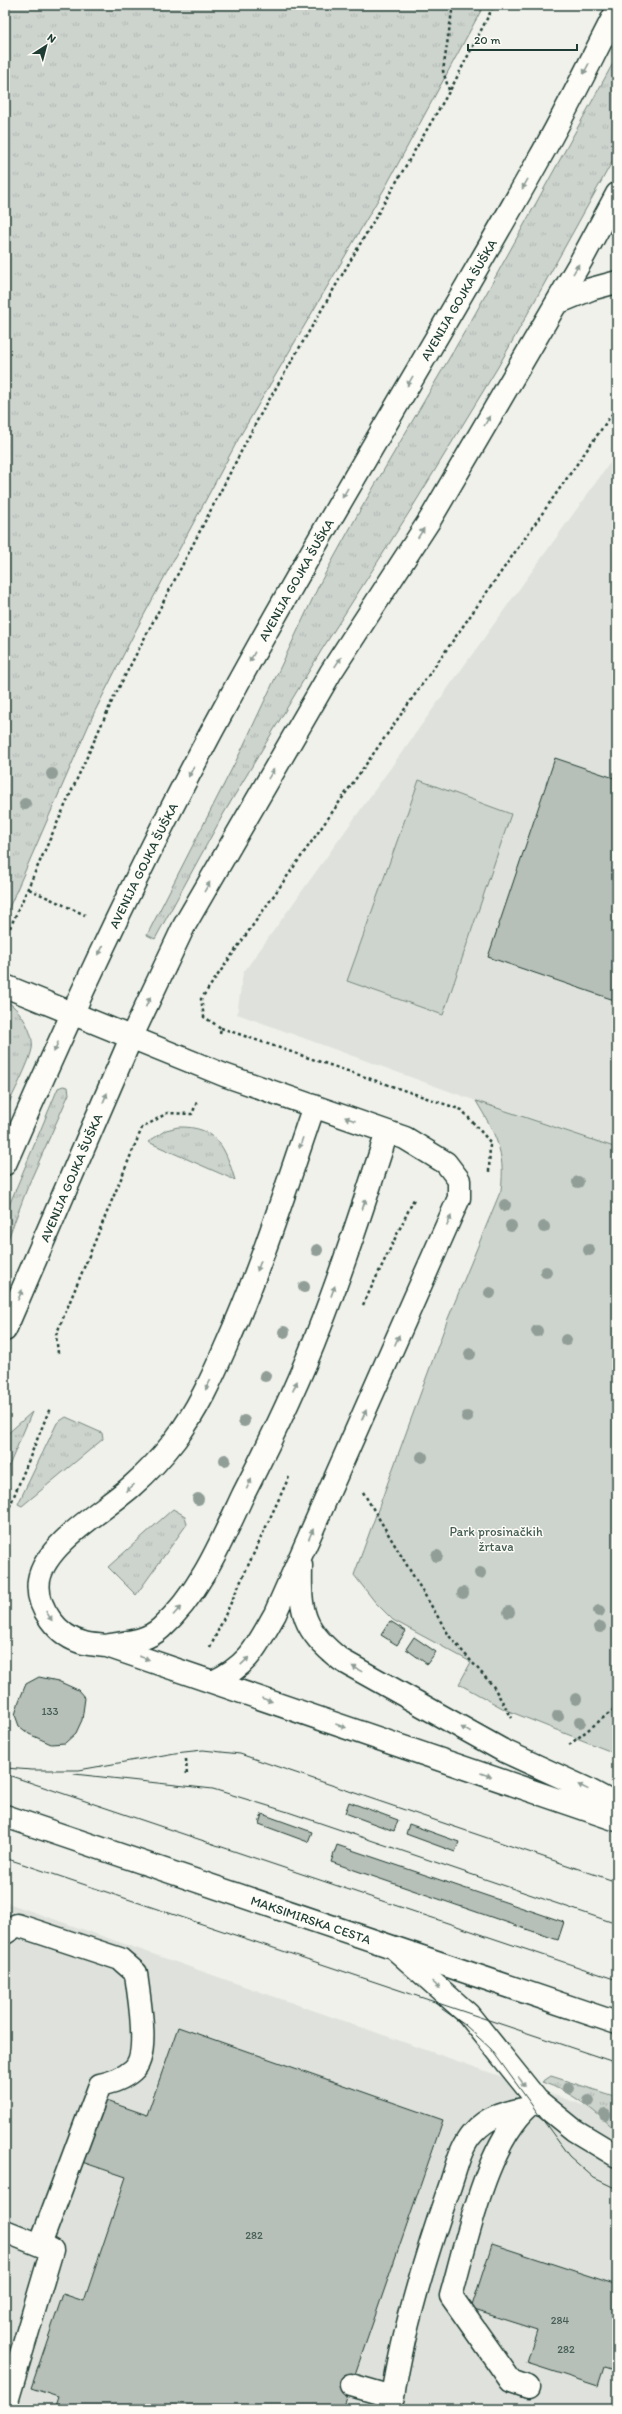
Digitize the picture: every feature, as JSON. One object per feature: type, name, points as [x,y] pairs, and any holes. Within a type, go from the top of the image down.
[{"type":"main road","name":"AVENIJA GOJKA ŠUŠKA","points":[[5,1164],[71,1012],[111,928],[225,706],[291,586],[539,160],[617,10]]},
{"type":"main road","name":"AVENIJA GOJKA ŠUŠKA","points":[[5,1330],[131,1038],[184,926],[331,672],[431,518],[557,303],[617,194]]},
{"type":"main road","points":[[557,303],[591,289],[617,282]]},
{"type":"main road","points":[[5,986],[224,1075],[405,1138],[446,1163],[459,1180],[459,1198],[275,1614],[253,1653],[232,1673],[213,1682]]},
{"type":"main road","points":[[314,1106],[245,1305],[196,1408],[158,1463],[132,1487],[63,1542],[48,1560],[39,1579],[39,1595],[46,1614],[60,1632],[83,1643],[107,1646],[617,1820]]},
{"type":"main road","points":[[107,1646],[139,1641],[160,1629],[180,1609],[199,1583],[280,1422],[320,1328],[352,1242],[387,1132]]},
{"type":"main road","points":[[302,1554],[300,1602],[308,1624],[319,1643],[341,1660],[502,1750],[585,1788],[617,1805]]},
{"type":"main road","name":"MAKSIMIRSKA CESTA","points":[[5,1816],[396,1950],[617,2023]]},
{"type":"main road","points":[[5,1933],[17,1925],[120,1959],[136,1973],[137,1981],[144,2044],[135,2069],[121,2079],[100,2085],[40,2245]]},
{"type":"main road","points":[[396,1950],[468,2014],[530,2104],[617,2156]]},
{"type":"main road","points":[[528,2387],[511,2381],[451,2296],[487,2173],[498,2148],[530,2104]]},
{"type":"main road","points":[[351,2384],[392,2403],[400,2347],[464,2146],[472,2135],[490,2118],[530,2104]]},
{"type":"main road","points":[[5,2232],[52,2250],[5,2408]]},
{"type":"path","points":[[449,90],[443,71],[453,5]]},
{"type":"path","points":[[5,939],[29,889],[113,699],[255,424],[449,90],[494,5]]},
{"type":"path","points":[[220,1033],[221,1028],[204,1017],[201,999],[617,407]]},
{"type":"path","points":[[29,889],[89,917]]},
{"type":"path","points":[[58,1353],[56,1335],[142,1128],[167,1113],[192,1114],[198,1102]]},
{"type":"path","points":[[362,1307],[414,1199]]},
{"type":"path","points":[[5,1518],[50,1408]]},
{"type":"path","points":[[361,1488],[450,1637],[493,1686],[512,1718]]},
{"type":"path","points":[[208,1652],[280,1496]]},
{"type":"path","points":[[570,1745],[617,1707]]},
{"type":"path","points":[[186,1759],[187,1776]]},
{"type":"shaded area","points":[[617,453],[617,1148],[476,1101],[237,1014],[243,973]]},
{"type":"shaded area","points":[[5,1902],[617,2117],[617,2409],[5,2409]]},
{"type":"green space","points":[[5,5],[484,5],[386,186],[240,436],[136,630],[94,713],[5,917]]},
{"type":"green space","points":[[617,56],[617,153],[498,367],[410,511],[321,651],[224,813],[155,939],[147,935],[240,753],[320,583],[358,514],[475,314]]},
{"type":"green space","points":[[419,780],[511,814],[443,1015],[347,981]]},
{"type":"green space","points":[[5,1001],[16,1008],[25,1021],[31,1036],[32,1049],[28,1063],[5,1111]]},
{"type":"green space","points":[[63,1086],[68,1087],[69,1094],[28,1186],[5,1247],[5,1215],[58,1088]]},
{"type":"green space","name":"Park prosinačkih žrtava","points":[[476,1101],[617,1148],[617,1754],[506,1710],[459,1684],[471,1662],[393,1620],[375,1602],[354,1575],[447,1321],[501,1190],[502,1165],[498,1143],[489,1123]]},
{"type":"green space","points":[[178,1127],[202,1130],[211,1135],[223,1148],[235,1180],[148,1142],[166,1130]]},
{"type":"green space","points":[[32,1412],[5,1475],[5,1436]]},
{"type":"green space","points":[[66,1417],[102,1433],[103,1439],[22,1506],[18,1504],[57,1423]]},
{"type":"green space","points":[[173,1509],[185,1516],[187,1524],[136,1595],[108,1567]]},
{"type":"green space","points":[[551,2076],[617,2097],[617,2131],[582,2102],[564,2091],[542,2082]]},
{"type":"building","points":[[555,758],[617,779],[617,1001],[488,957]]},
{"type":"building","points":[[390,1621],[406,1631],[397,1645],[381,1635]]},
{"type":"building","points":[[414,1637],[436,1652],[427,1664],[406,1649]]},
{"type":"building","points":[[39,1677],[58,1681],[78,1690],[85,1698],[82,1720],[76,1733],[65,1743],[51,1744],[29,1734],[19,1726],[15,1715],[19,1701],[26,1684]]},
{"type":"building","points":[[349,1802],[398,1820],[394,1831],[345,1813]]},
{"type":"building","points":[[262,1814],[312,1832],[308,1842],[259,1824]]},
{"type":"building","points":[[409,1824],[459,1842],[455,1852],[406,1834]]},
{"type":"building","points":[[337,1845],[564,1922],[558,1940],[331,1862]]},
{"type":"building","points":[[178,2027],[443,2120],[343,2409],[54,2409],[58,2397],[31,2388],[63,2294],[84,2301],[126,2177],[82,2162],[104,2100],[147,2115]]},
{"type":"building","points":[[492,2244],[617,2285],[617,2371],[604,2367],[598,2386],[527,2363],[537,2330],[471,2309]]},
{"type":"tram line","points":[[5,1768],[32,1770],[79,1770],[175,1753],[203,1750],[240,1754],[617,1882]]},
{"type":"tram line","points":[[5,1774],[617,1980]]},
{"type":"tram line","points":[[74,1774],[213,1789],[288,1812],[617,1924]]},
{"type":"tram line","points":[[5,1858],[617,2063]]},
{"type":"tram line","points":[[442,2009],[465,2025],[491,2049],[569,2156],[594,2178],[617,2189]]}]
